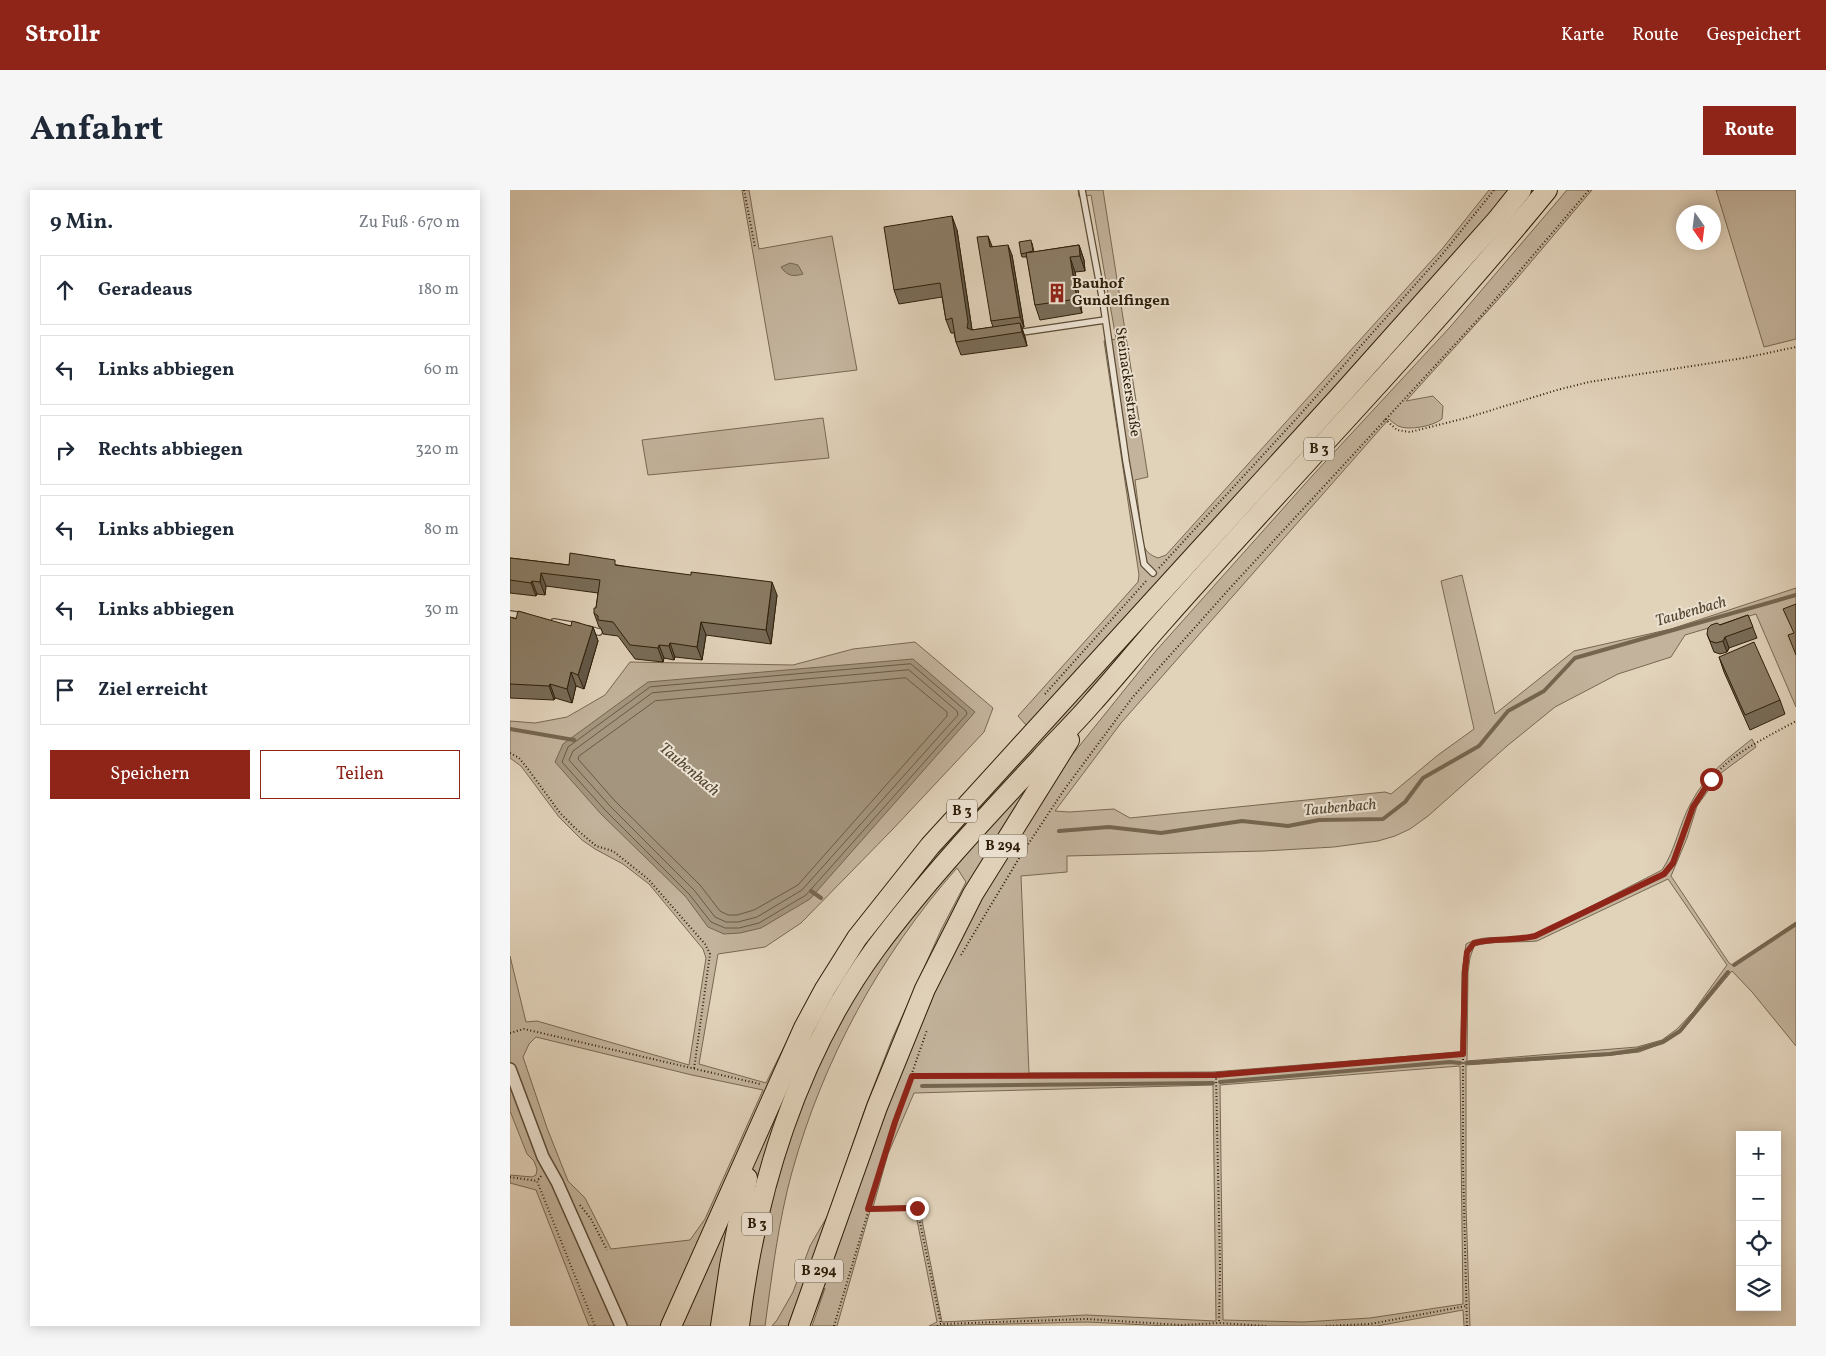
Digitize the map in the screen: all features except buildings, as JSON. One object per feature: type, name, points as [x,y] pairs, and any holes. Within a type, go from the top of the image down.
[{"type":"highway","name":"B 3","points":[[721,1326],[730,1266],[754,1142],[804,1028],[843,960],[892,892],[930,846],[1412,317],[1521,190]]},
{"type":"highway","name":"B 3","points":[[739,1326],[755,1233],[784,1124],[802,1080],[834,1015],[877,947],[949,859],[1089,707],[1163,621],[1433,324],[1547,190]]},
{"type":"highway","name":"B 294","points":[[799,1326],[877,1107],[925,989],[973,894],[1089,707]]},
{"type":"highway","points":[[671,1326],[754,1142]]},
{"type":"street","points":[[510,1069],[548,1167],[557,1182],[621,1326]]},
{"type":"lane","name":"Steinackerstraße","points":[[1082,190],[1144,564],[1153,573]]},
{"type":"lane","points":[[1013,333],[1105,320]]},
{"type":"lane","points":[[510,614],[529,617]]},
{"type":"lane","points":[[549,621],[599,632]]},
{"type":"path","points":[[744,190],[755,247]]},
{"type":"path","points":[[1043,697],[1153,573],[1297,418],[1445,251],[1494,190]]},
{"type":"path","points":[[957,962],[1021,855],[1060,795],[1132,698],[1231,587],[1482,315],[1589,190]]},
{"type":"path","points":[[1385,419],[1397,430],[1410,432],[1466,418],[1589,382],[1744,358],[1796,347]]},
{"type":"path","points":[[1467,1326],[1463,1054],[1467,952],[1474,943],[1488,940],[1518,940],[1535,936],[1664,874],[1673,863],[1693,807],[1720,768],[1754,744],[1796,721]]},
{"type":"path","points":[[510,753],[519,758],[560,813],[570,823],[596,846],[613,851],[648,879],[705,944],[710,954],[694,1069]]},
{"type":"path","points":[[834,1326],[895,1122],[928,1026]]},
{"type":"path","points":[[510,1033],[524,1029],[760,1084]]},
{"type":"path","points":[[912,1076],[1216,1075],[1463,1054]]},
{"type":"path","points":[[1216,1075],[1220,1267],[1219,1324]]},
{"type":"path","points":[[537,1181],[548,1167]]},
{"type":"path","points":[[510,1177],[537,1181]]},
{"type":"path","points":[[537,1181],[595,1326]]},
{"type":"path","points":[[868,1209],[917,1208],[941,1324]]},
{"type":"path","points":[[1326,1326],[1370,1324],[1466,1306]]},
{"type":"path","points":[[937,1326],[941,1324],[1086,1319],[1267,1326]]},
{"type":"shaded area","points":[[742,190],[749,190],[759,249],[832,236],[857,370],[775,380]]},
{"type":"shaded area","points":[[1078,190],[1103,190],[1148,477],[1135,480],[1143,544],[1149,553],[1158,558],[1166,555],[1442,249],[1489,190],[1511,190],[891,903],[1529,190],[1540,190],[1045,761],[1060,770],[1154,653],[1313,475],[1451,326],[1567,190],[1592,190],[1514,282],[1406,401],[1433,396],[1443,406],[1442,419],[1427,426],[1408,428],[1398,426],[1389,419],[1121,723],[1055,811],[1114,809],[1130,818],[1385,792],[1391,794],[1438,755],[1474,729],[1441,581],[1462,575],[1495,714],[1574,651],[1671,629],[1796,588],[1796,707],[1756,614],[1685,635],[1671,657],[1618,674],[1555,707],[1507,746],[1428,816],[1410,829],[1395,836],[1378,841],[1334,847],[1264,851],[1067,856],[1067,872],[1021,876],[1029,1073],[1213,1072],[1461,1052],[1462,972],[1466,944],[1484,938],[1519,938],[1539,933],[1662,870],[1671,854],[1687,811],[1703,784],[1710,775],[1752,739],[1756,747],[1721,773],[1697,806],[1687,838],[1671,876],[1732,965],[1796,922],[1796,1046],[1752,992],[1732,971],[1681,1032],[1663,1043],[1639,1052],[1466,1065],[1466,1206],[1470,1326],[1464,1326],[1463,1310],[1377,1326],[1167,1326],[1087,1322],[929,1326],[937,1322],[915,1210],[870,1211],[837,1326],[812,1326],[825,1288],[809,1326],[772,1326],[793,1292],[810,1246],[828,1215],[866,1106],[892,1039],[941,930],[966,882],[957,868],[903,936],[879,973],[857,1011],[820,1089],[805,1130],[787,1191],[776,1249],[765,1326],[589,1326],[536,1190],[510,1183],[510,1175],[532,1177],[536,1175],[537,1169],[534,1161],[527,1154],[510,1111],[510,956],[526,1022],[537,1021],[689,1065],[706,958],[703,949],[649,884],[623,864],[582,840],[559,817],[521,766],[510,758],[510,721],[535,723],[567,717],[605,695],[630,662],[793,665],[853,649],[915,642],[993,708],[984,732],[801,923],[765,947],[718,954],[699,1064],[766,1083],[804,1007],[850,931],[908,860],[1027,726],[1018,716],[1138,582],[1139,575],[1104,341],[1116,339],[1091,195],[1079,197]],"holes":[[[1668,879],[1727,965],[1693,1012],[1677,1029],[1662,1040],[1637,1047],[1467,1061],[1468,972],[1474,946],[1497,942],[1537,941]],[[536,1037],[692,1075],[763,1090],[705,1219],[690,1240],[611,1249],[585,1198],[568,1181],[547,1128],[523,1057],[529,1044]],[[1460,1066],[1463,1304],[1370,1318],[1303,1322],[1223,1320],[1220,1085]],[[1213,1085],[1216,1321],[1086,1315],[942,1322],[919,1205],[873,1207],[888,1154],[914,1093]]]},
{"type":"shaded area","points":[[1716,190],[1796,190],[1796,339],[1764,347]]},
{"type":"shaded area","points":[[823,418],[829,458],[648,475],[642,440]]},
{"type":"water","points":[[790,263],[798,265],[803,274],[788,274],[781,267]]},
{"type":"water","points":[[913,659],[975,712],[810,899],[761,928],[740,933],[724,934],[708,927],[686,897],[601,814],[555,762],[563,744],[648,682]]},
{"type":"waterway","name":"Taubenbach","points":[[1059,831],[1109,827],[1161,833],[1242,821],[1288,826],[1319,820],[1383,819],[1405,802],[1423,778],[1479,746],[1508,711],[1544,691],[1575,658],[1796,595]]},
{"type":"waterway","name":"Taubenbach","points":[[510,729],[574,740]]},
{"type":"waterway","name":"Taubenbach","points":[[811,891],[821,898]]},
{"type":"waterway","points":[[1734,965],[1796,924]]},
{"type":"waterway","points":[[1466,1063],[1610,1054],[1637,1050],[1663,1042],[1680,1031],[1728,972]]},
{"type":"waterway","points":[[1220,1082],[1450,1062],[1460,1063]]},
{"type":"waterway","points":[[922,1086],[1213,1083]]},
{"type":"place","name":"Bauhof Gundelfingen","points":[[1057,293]]},
{"type":"route","points":[[917,1208],[868,1209],[895,1122],[912,1076],[1216,1075],[1463,1054],[1465,970],[1467,952],[1474,943],[1488,940],[1518,940],[1535,936],[1664,874],[1673,863],[1693,807],[1711,779]]}]
